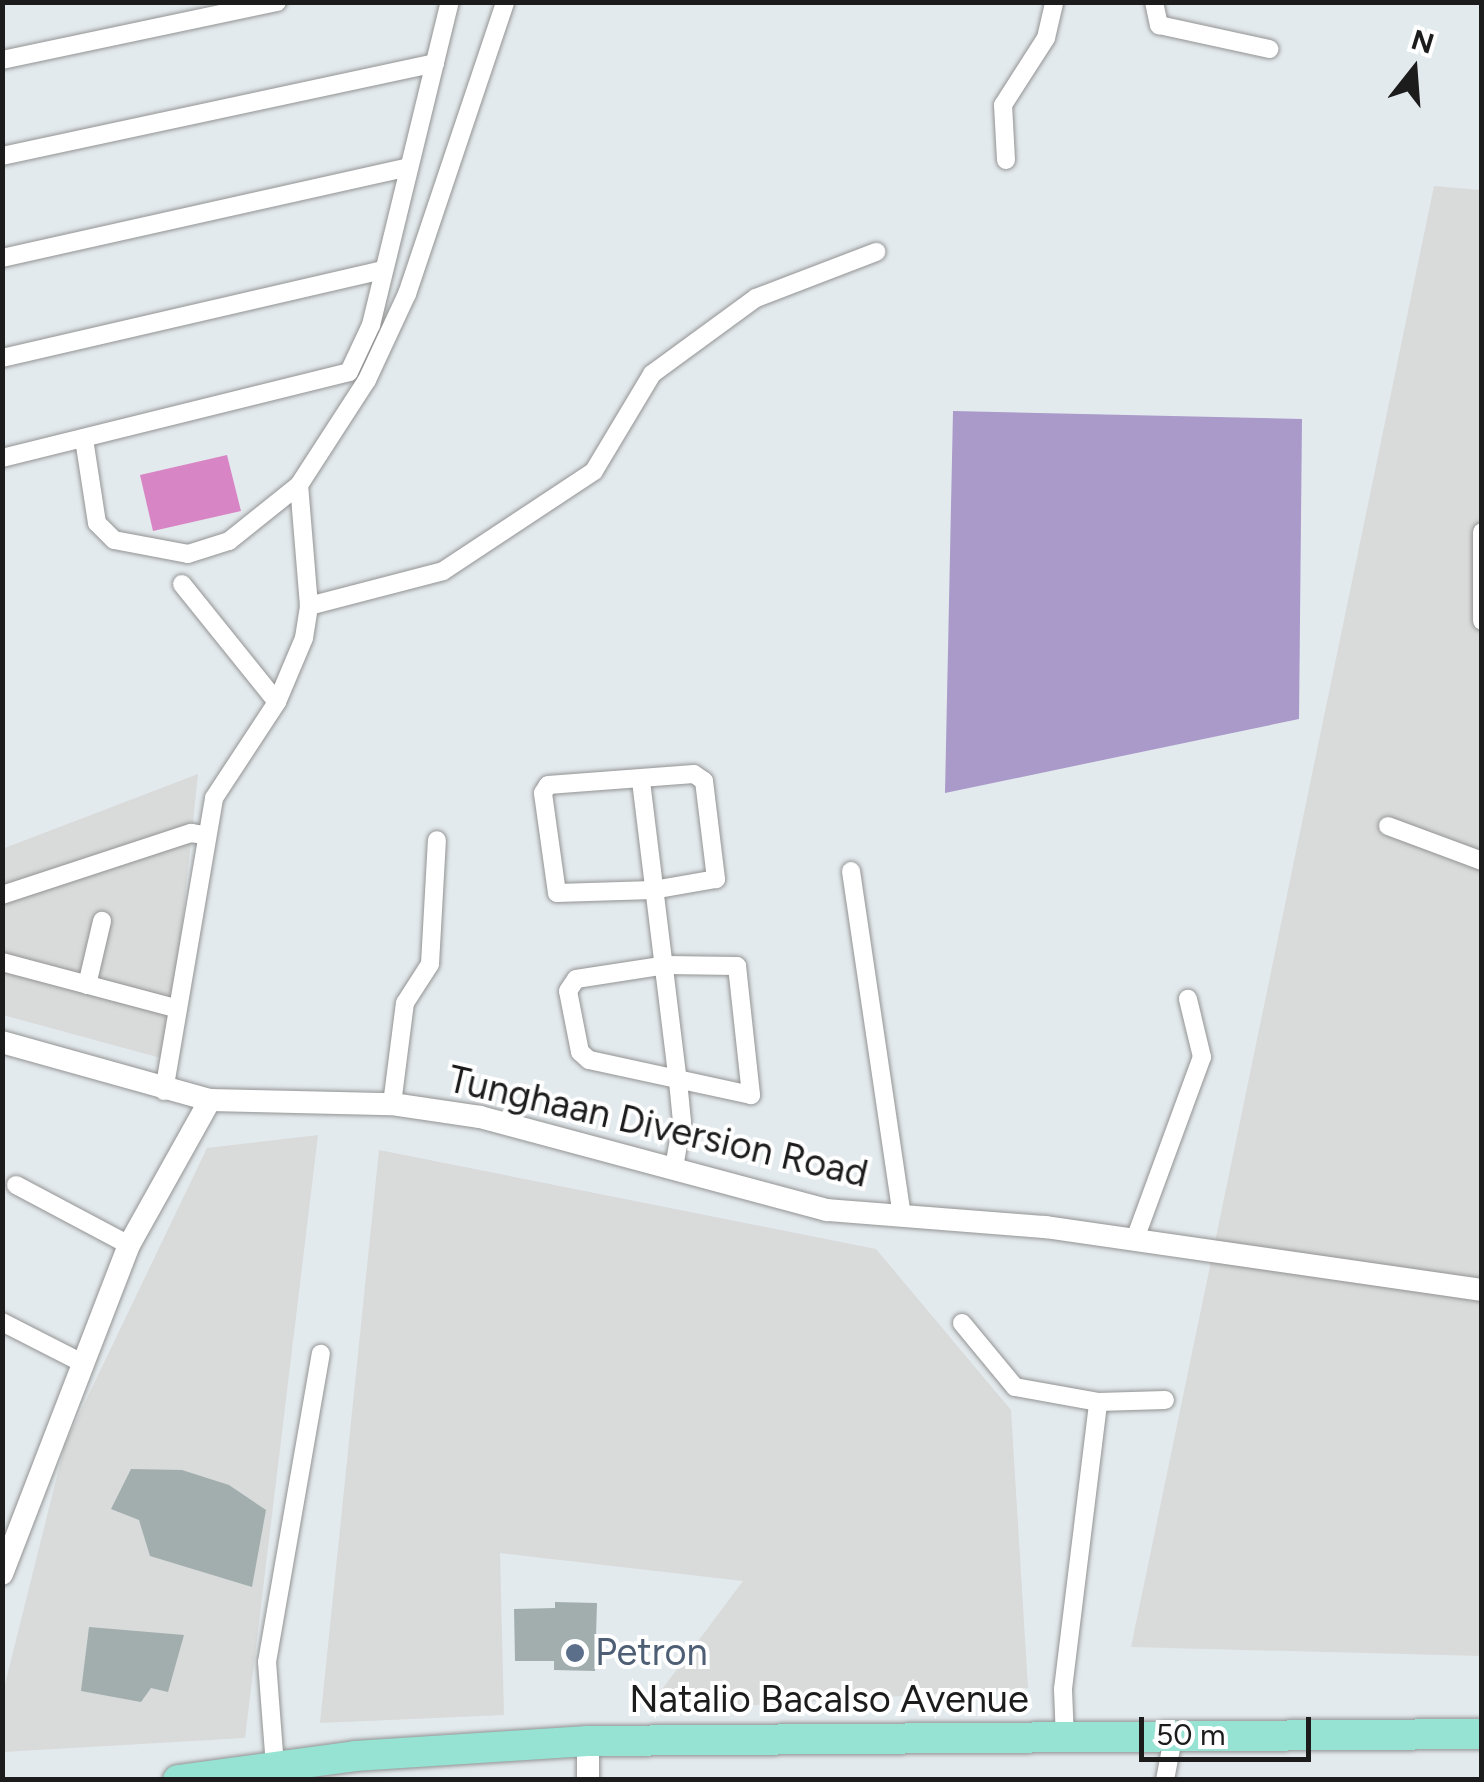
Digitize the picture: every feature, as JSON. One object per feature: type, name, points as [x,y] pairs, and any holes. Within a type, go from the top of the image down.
[{"type":"highway","name":"Natalio Bacalso Avenue","points":[[178,1780],[275,1766],[588,1741],[1482,1734]]},
{"type":"street","points":[[2,60],[277,2]]},
{"type":"street","points":[[2,458],[349,372],[371,324],[406,168],[450,2]]},
{"type":"street","points":[[84,439],[97,523],[114,540],[188,554],[229,542],[299,485],[366,380],[407,294],[505,2]]},
{"type":"street","points":[[1006,160],[1003,104],[1046,38],[1054,2]]},
{"type":"street","points":[[1154,2],[1159,25],[1269,50]]},
{"type":"street","points":[[2,156],[435,63]]},
{"type":"street","points":[[2,258],[406,168]]},
{"type":"street","points":[[309,606],[442,571],[594,471],[652,374],[666,363],[756,298],[876,252]]},
{"type":"street","points":[[2,358],[384,270]]},
{"type":"street","points":[[164,1090],[203,834],[214,798],[277,702],[304,638],[309,606],[299,485]]},
{"type":"street","points":[[1482,532],[1482,621]]},
{"type":"street","points":[[182,584],[277,702]]},
{"type":"street","points":[[702,777],[720,874],[652,890],[557,893],[542,793],[548,784],[702,777]]},
{"type":"street","points":[[641,781],[682,1122],[674,1168]]},
{"type":"street","points":[[1388,826],[1482,861]]},
{"type":"street","points":[[2,895],[191,833],[203,834]]},
{"type":"street","points":[[392,1104],[404,1003],[430,964],[437,840]]},
{"type":"street","points":[[851,871],[902,1214]]},
{"type":"street","points":[[87,985],[102,921]]},
{"type":"street","points":[[2,962],[175,1008]]},
{"type":"street","points":[[666,966],[737,966],[754,1092],[742,1098],[585,1058],[568,991],[576,979],[666,966]]},
{"type":"street","points":[[1135,1238],[1202,1056],[1188,999]]},
{"type":"street","name":"Tunghaan Diversion Road","points":[[2,1042],[210,1100],[392,1104],[480,1118],[827,1210],[1135,1238],[1482,1290]]},
{"type":"street","points":[[2,1574],[80,1362],[129,1245],[210,1100]]},
{"type":"street","points":[[16,1185],[129,1245]]},
{"type":"street","points":[[2,1322],[80,1362]]},
{"type":"street","points":[[962,1324],[1009,1384],[1098,1402],[1165,1400]]},
{"type":"street","points":[[275,1766],[267,1662],[321,1354]]},
{"type":"street","points":[[1065,1739],[1063,1689],[1098,1402]]},
{"type":"street","points":[[1165,1780],[1173,1738]]},
{"type":"street","points":[[588,1741],[588,1780]]},
{"type":"shaded area","points":[[1434,186],[1481,190],[1481,1656],[1131,1647]]},
{"type":"shaded area","points":[[953,411],[1302,419],[1299,719],[945,793]]},
{"type":"shaded area","points":[[227,455],[241,511],[153,531],[140,475]]},
{"type":"shaded area","points":[[198,774],[168,1060],[3,1015],[2,849]]},
{"type":"shaded area","points":[[318,1135],[245,1738],[3,1752],[3,1692],[65,1444],[207,1148]]},
{"type":"shaded area","points":[[379,1150],[876,1249],[1011,1410],[1028,1688],[645,1712],[743,1581],[500,1553],[504,1715],[320,1723]]},
{"type":"building","points":[[131,1469],[182,1470],[229,1485],[266,1510],[252,1587],[150,1556],[139,1520],[111,1509]]},
{"type":"building","points":[[555,1602],[597,1603],[595,1671],[554,1670],[554,1661],[515,1661],[514,1609],[555,1608]]},
{"type":"building","points":[[89,1627],[184,1635],[168,1692],[151,1688],[141,1702],[81,1691]]},
{"type":"place","name":"Petron","points":[[575,1653]]}]
